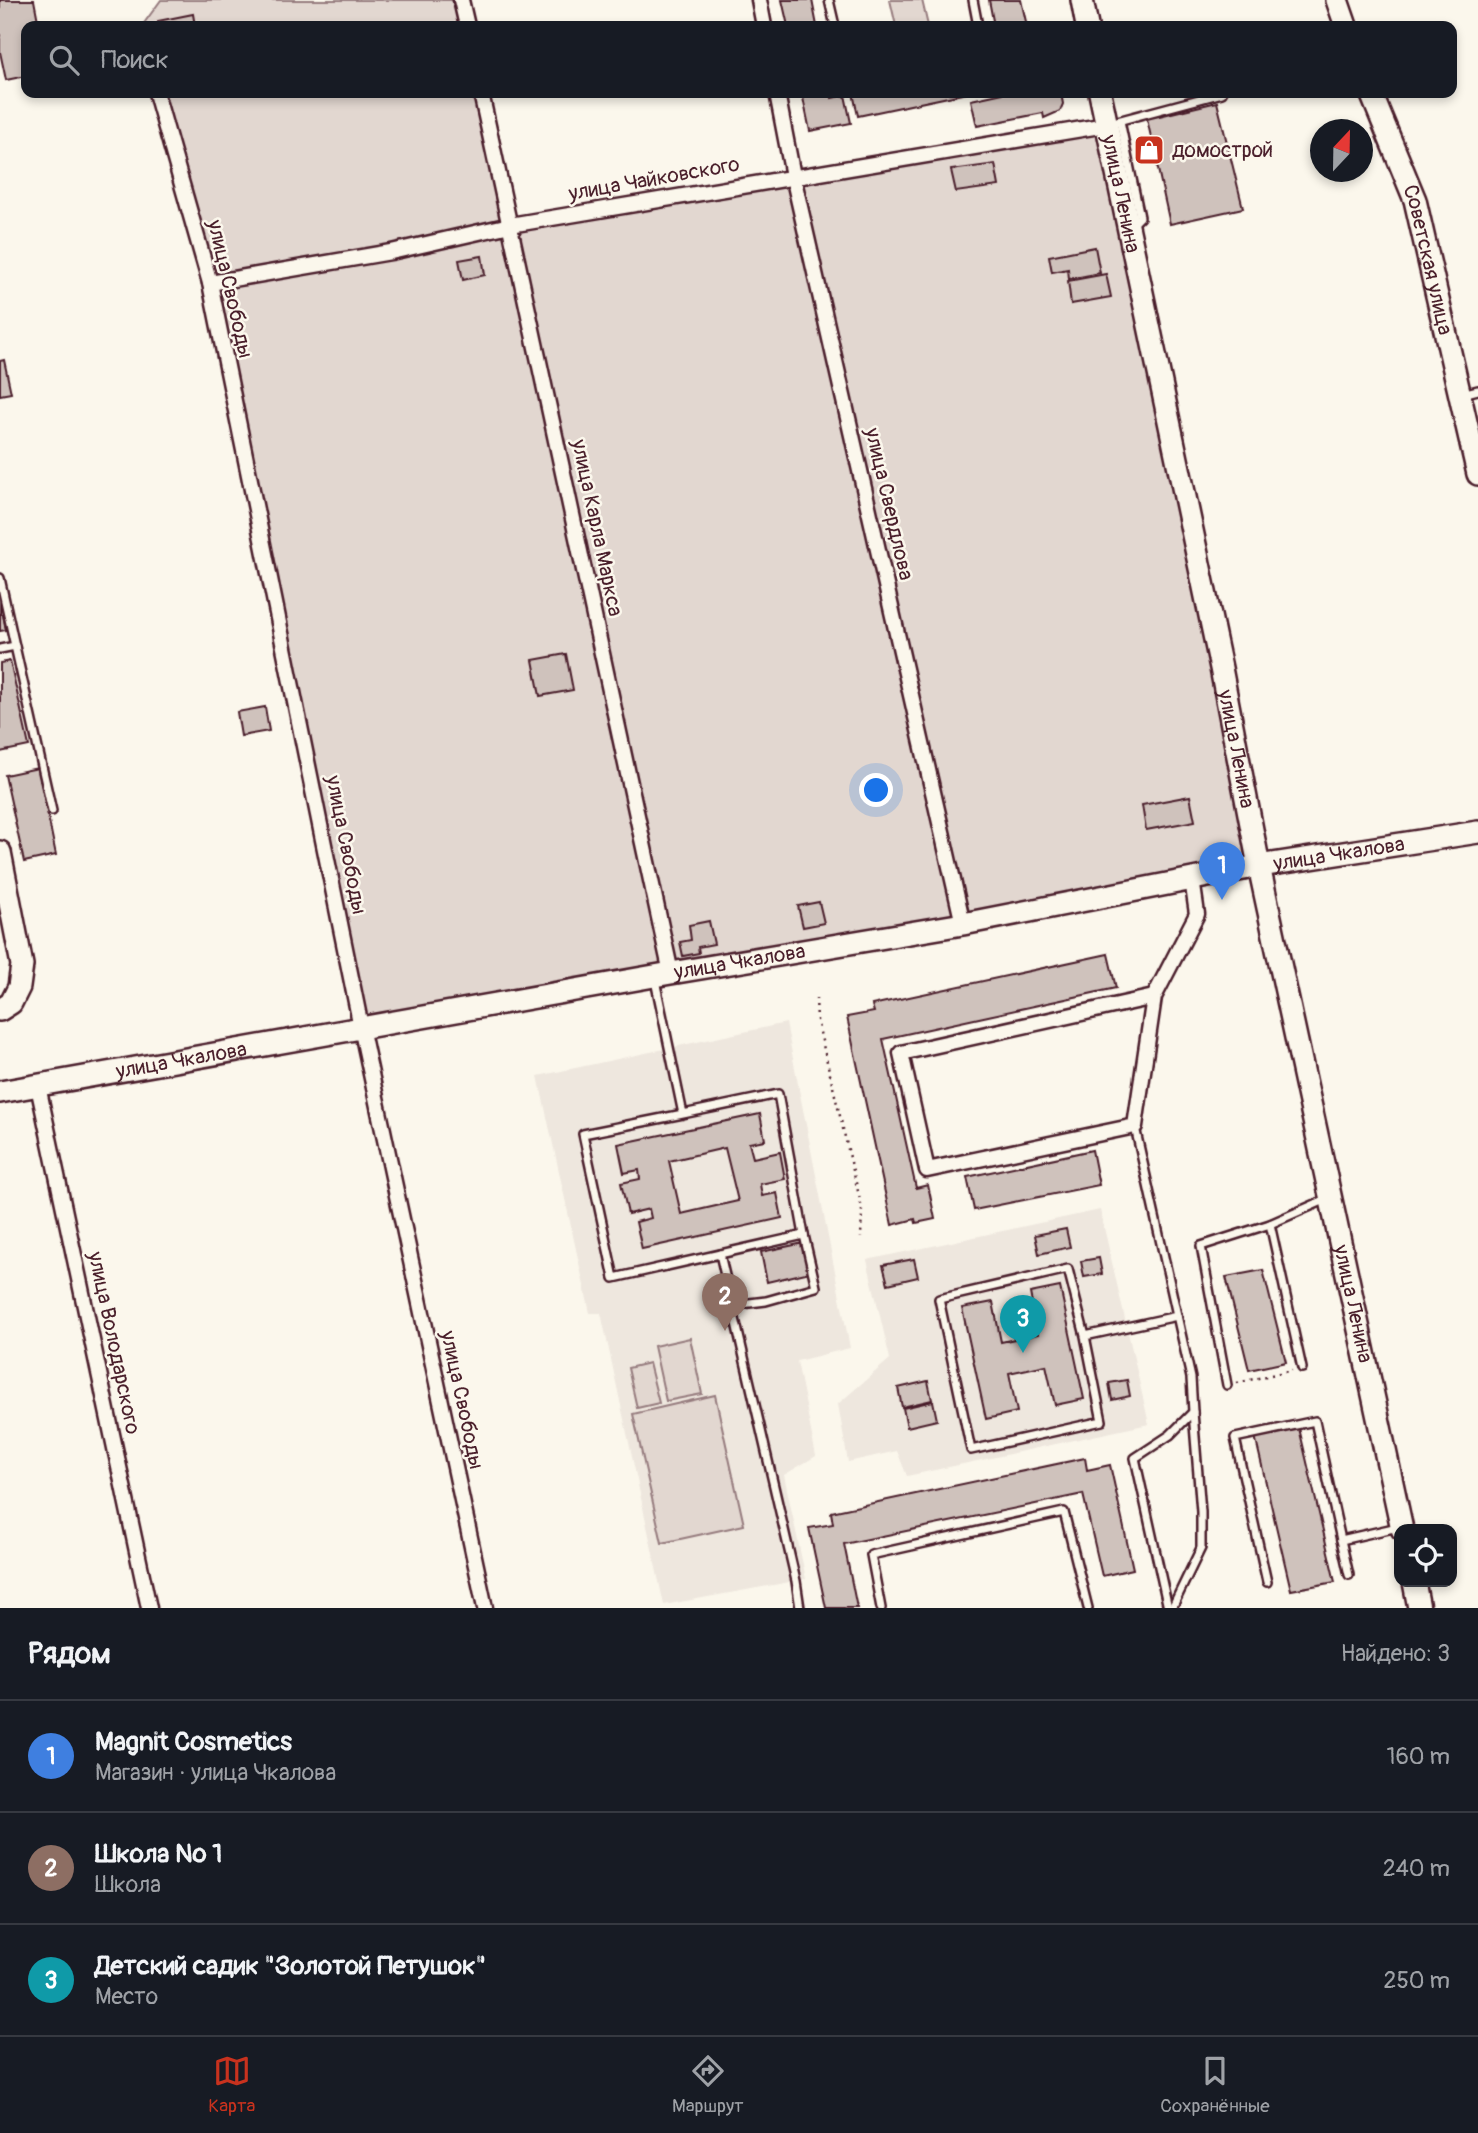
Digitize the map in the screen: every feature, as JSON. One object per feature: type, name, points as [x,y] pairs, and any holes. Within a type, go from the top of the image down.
[{"type":"main road","points":[[1082,0],[1086,21]]},
{"type":"main road","points":[[1337,0],[1344,21]]},
{"type":"main road","name":"улица Ленина","points":[[1102,98],[1113,123],[1128,229],[1221,668],[1259,866],[1401,1524]]},
{"type":"main road","name":"Советская улица","points":[[1373,98],[1415,200],[1469,392],[1478,474]]},
{"type":"main road","name":"улица Чкалова","points":[[0,1092],[663,974],[963,924],[1259,866],[1478,832]]},
{"type":"main road","points":[[0,852],[22,965],[19,987],[11,1003],[0,1010]]},
{"type":"main road","points":[[1415,1587],[1419,1608]]},
{"type":"street","points":[[461,0],[466,21]]},
{"type":"street","points":[[759,0],[763,21]]},
{"type":"street","name":"улица Свободы","points":[[157,98],[210,283],[361,1027],[485,1608]]},
{"type":"street","name":"улица Карла Маркса","points":[[482,98],[663,974]]},
{"type":"street","name":"улица Свердлова","points":[[778,98],[793,176],[963,924]]},
{"type":"street","name":"улица Чайковского","points":[[210,283],[391,252],[510,225],[1113,123]]},
{"type":"street","points":[[1154,997],[901,1053],[927,1170],[1135,1126],[1154,997],[1197,914],[1192,879]]},
{"type":"street","name":"улица Володарского","points":[[38,1086],[149,1608]]},
{"type":"lane","points":[[829,0],[834,21]]},
{"type":"lane","points":[[973,0],[977,21]]},
{"type":"lane","points":[[1113,123],[1204,98]]},
{"type":"lane","points":[[0,578],[52,811]]},
{"type":"lane","points":[[0,649],[15,646]]},
{"type":"lane","points":[[663,974],[683,1114]]},
{"type":"lane","points":[[733,1305],[766,1301],[816,1287],[778,1094],[583,1134],[614,1278],[804,1235]]},
{"type":"lane","points":[[1135,1126],[1191,1378],[1201,1512],[1201,1548],[1170,1608]]},
{"type":"lane","points":[[1227,1385],[1201,1246],[1270,1224],[1331,1198]]},
{"type":"lane","points":[[1270,1224],[1302,1368]]},
{"type":"lane","points":[[720,1254],[800,1608]]},
{"type":"lane","points":[[1068,1269],[1085,1336],[1102,1421],[971,1450],[939,1299],[1068,1269]]},
{"type":"lane","points":[[1085,1336],[1177,1316]]},
{"type":"lane","points":[[1170,1608],[1135,1458],[1170,1435],[1193,1412]]},
{"type":"lane","points":[[1266,1582],[1235,1438],[1315,1421],[1349,1574]]},
{"type":"lane","points":[[881,1608],[871,1555],[1064,1512],[1088,1608]]},
{"type":"lane","points":[[1341,1540],[1394,1530]]},
{"type":"path","points":[[816,998],[817,1020],[862,1208],[861,1238]]},
{"type":"path","points":[[1227,1385],[1302,1368]]},
{"type":"shaded area","points":[[161,0],[461,0],[466,21],[146,21]]},
{"type":"shaded area","points":[[890,0],[922,0],[927,21],[895,21]]},
{"type":"shaded area","points":[[161,98],[482,98],[510,224],[1106,125],[1259,866],[361,1027],[210,283]]},
{"type":"shaded area","points":[[786,1023],[850,1348],[797,1361],[816,1456],[784,1475],[806,1579],[664,1605],[601,1313],[590,1313],[538,1076]]},
{"type":"shaded area","points":[[1100,1210],[1149,1424],[907,1476],[897,1451],[848,1462],[838,1404],[890,1359],[867,1260]]},
{"type":"shaded area","points":[[690,1338],[702,1394],[666,1401],[654,1346]]},
{"type":"shaded area","points":[[649,1363],[659,1403],[637,1408],[628,1368]]},
{"type":"shaded area","points":[[715,1395],[744,1525],[662,1543],[633,1414]]},
{"type":"building","points":[[0,0],[34,0],[38,21],[21,21],[21,77],[6,80],[0,52]]},
{"type":"building","points":[[782,0],[812,0],[816,21],[787,21]]},
{"type":"building","points":[[989,0],[1021,0],[1026,21],[993,21]]},
{"type":"building","points":[[193,14],[194,21],[158,21]]},
{"type":"building","points":[[803,98],[846,98],[851,123],[810,131]]},
{"type":"building","points":[[854,98],[943,98],[858,116]]},
{"type":"building","points":[[1062,98],[1063,104],[1060,111],[1044,118],[1043,113],[977,126],[971,100]]},
{"type":"building","points":[[1217,102],[1243,208],[1170,224],[1147,119]]},
{"type":"building","points":[[995,164],[999,186],[956,192],[951,170]]},
{"type":"building","points":[[1095,247],[1100,273],[1069,279],[1068,269],[1052,272],[1049,256]]},
{"type":"building","points":[[482,256],[485,275],[463,280],[459,260]]},
{"type":"building","points":[[1106,274],[1111,297],[1071,304],[1068,281]]},
{"type":"building","points":[[4,360],[11,393],[0,395],[0,361]]},
{"type":"building","points":[[0,599],[6,630],[0,631]]},
{"type":"building","points":[[566,654],[573,690],[540,696],[533,660]]},
{"type":"building","points":[[10,661],[29,746],[0,752],[0,663]]},
{"type":"building","points":[[265,707],[269,731],[241,736],[237,712]]},
{"type":"building","points":[[38,768],[56,855],[24,862],[5,775]]},
{"type":"building","points":[[1190,796],[1195,821],[1146,830],[1142,805]]},
{"type":"building","points":[[819,902],[824,923],[803,927],[798,906]]},
{"type":"building","points":[[709,921],[714,944],[698,947],[699,953],[683,956],[680,942],[691,940],[689,925]]},
{"type":"building","points":[[1108,954],[1116,988],[883,1039],[916,1188],[928,1185],[935,1219],[916,1223],[915,1219],[892,1225],[847,1017],[874,1012],[872,1005]]},
{"type":"building","points":[[760,1114],[765,1140],[749,1143],[753,1158],[780,1152],[785,1179],[760,1184],[762,1196],[777,1193],[782,1218],[642,1249],[636,1222],[651,1218],[649,1209],[628,1214],[621,1183],[640,1179],[639,1170],[624,1173],[618,1144]],"holes":[[[725,1148],[738,1201],[681,1214],[669,1161]]]},
{"type":"building","points":[[1092,1150],[1099,1185],[974,1210],[967,1177]]},
{"type":"building","points":[[1066,1229],[1070,1247],[1039,1254],[1035,1235]]},
{"type":"building","points":[[804,1243],[810,1272],[767,1282],[761,1252]]},
{"type":"building","points":[[1099,1258],[1102,1274],[1084,1277],[1081,1261]]},
{"type":"building","points":[[914,1259],[918,1277],[888,1284],[883,1265]]},
{"type":"building","points":[[1263,1270],[1286,1362],[1249,1370],[1226,1277]]},
{"type":"building","points":[[1060,1287],[1084,1399],[1055,1405],[1046,1365],[1009,1373],[1017,1412],[986,1419],[962,1308],[993,1302],[1001,1342],[1038,1334],[1030,1293]]},
{"type":"building","points":[[1127,1380],[1130,1396],[1112,1400],[1109,1383]]},
{"type":"building","points":[[928,1381],[932,1400],[902,1407],[898,1388]]},
{"type":"building","points":[[933,1401],[937,1420],[907,1427],[903,1408]]},
{"type":"building","points":[[1299,1428],[1335,1582],[1291,1590],[1255,1436]]},
{"type":"building","points":[[1085,1458],[1087,1470],[1110,1465],[1133,1569],[1102,1576],[1083,1494],[844,1544],[857,1608],[826,1608],[809,1528],[833,1524],[831,1512]]},
{"type":"place","name":"домострой","points":[[1149,150]]},
{"type":"place","name":"Magnit Cosmetics","points":[[1222,900]]},
{"type":"place","name":"Школа № 1","points":[[725,1331]]},
{"type":"place","name":"Детский садик \"Золотой Петушок\"","points":[[1023,1353]]}]
